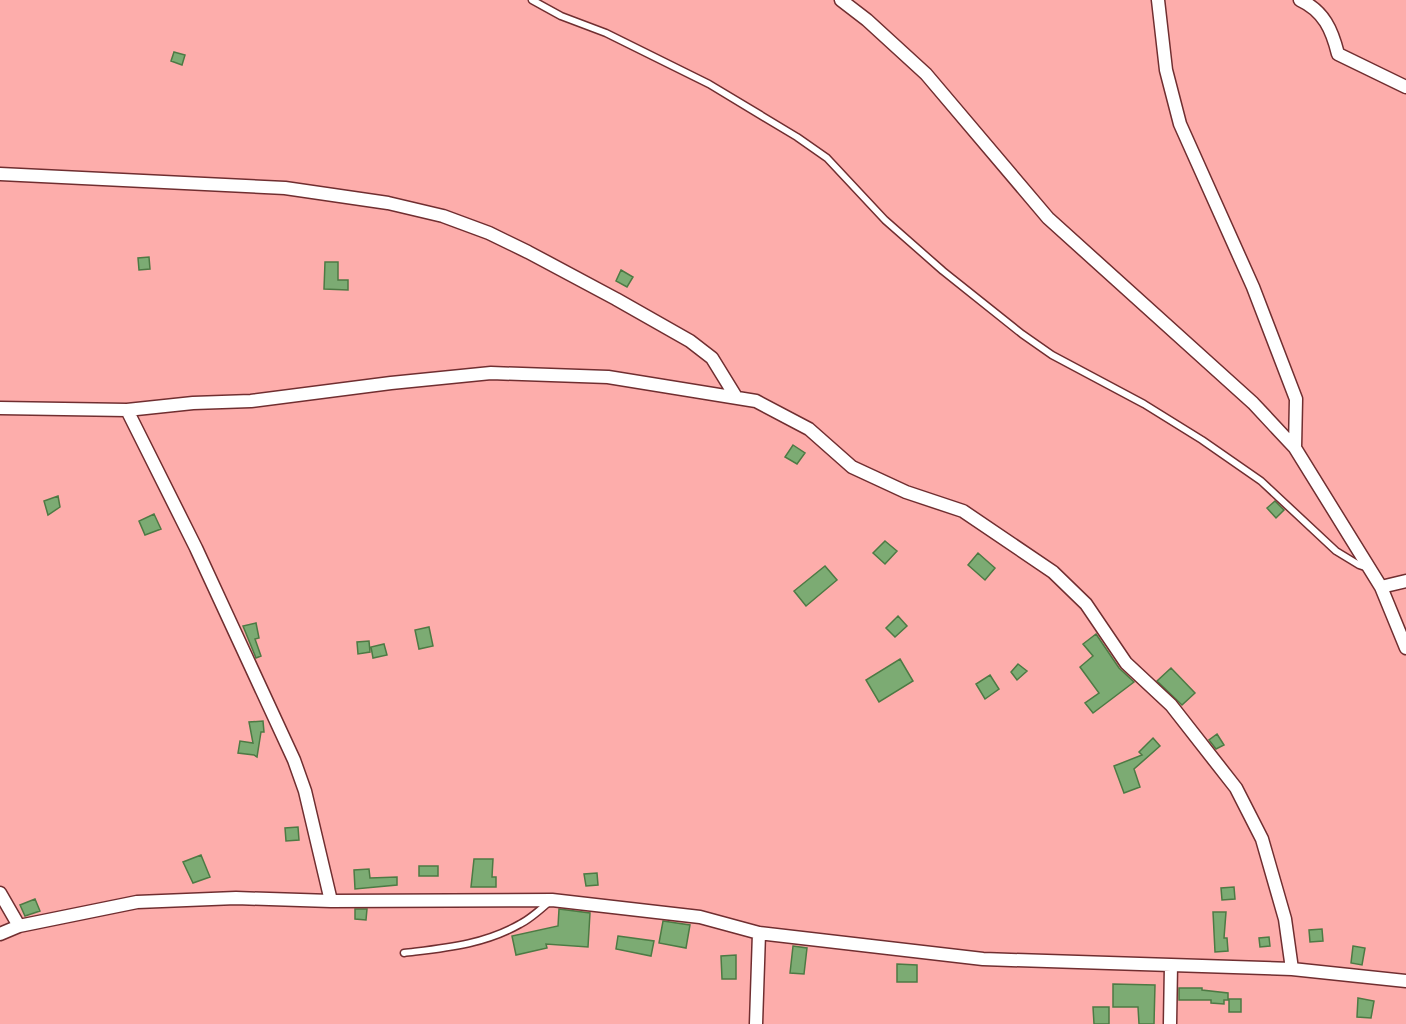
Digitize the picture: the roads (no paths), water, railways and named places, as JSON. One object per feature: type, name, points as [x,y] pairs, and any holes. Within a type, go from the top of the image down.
[{"type":"street","points":[[841,0],[867,20],[926,74],[1048,218],[1253,403],[1296,448],[1380,587],[1406,648]]},
{"type":"street","points":[[1158,0],[1166,69],[1180,124],[1253,287],[1296,399],[1296,448]]},
{"type":"street","points":[[1300,0],[1309,4],[1331,27],[1338,54],[1406,87]]},
{"type":"street","points":[[0,174],[285,188],[332,193],[442,216],[489,233],[528,252],[690,341],[712,358],[736,397]]},
{"type":"street","points":[[0,408],[127,410],[193,403],[251,401],[491,373],[608,377],[756,400],[809,429],[852,467],[906,492],[963,511],[1053,572],[1086,604],[1126,663],[1171,705],[1236,788],[1262,839],[1285,919],[1292,969]]},
{"type":"street","points":[[127,410],[196,548],[294,760],[305,791],[331,901]]},
{"type":"street","points":[[1380,587],[1406,581]]},
{"type":"street","points":[[0,893],[19,926]]},
{"type":"street","points":[[0,934],[19,926],[137,902],[236,898],[331,901],[552,900],[700,918],[759,933],[983,959],[1292,969],[1406,981]]},
{"type":"street","points":[[756,1024],[759,933]]},
{"type":"street","points":[[1170,1024],[1172,965]]},
{"type":"lane","points":[[532,0],[561,16],[606,33],[709,84],[797,137],[827,158],[885,220],[943,271],[1022,334],[1052,355],[1144,404],[1202,440],[1261,481],[1336,551],[1359,566],[1369,568]]},
{"type":"lane","points":[[404,953],[462,946],[495,936],[522,924],[552,900]]}]
